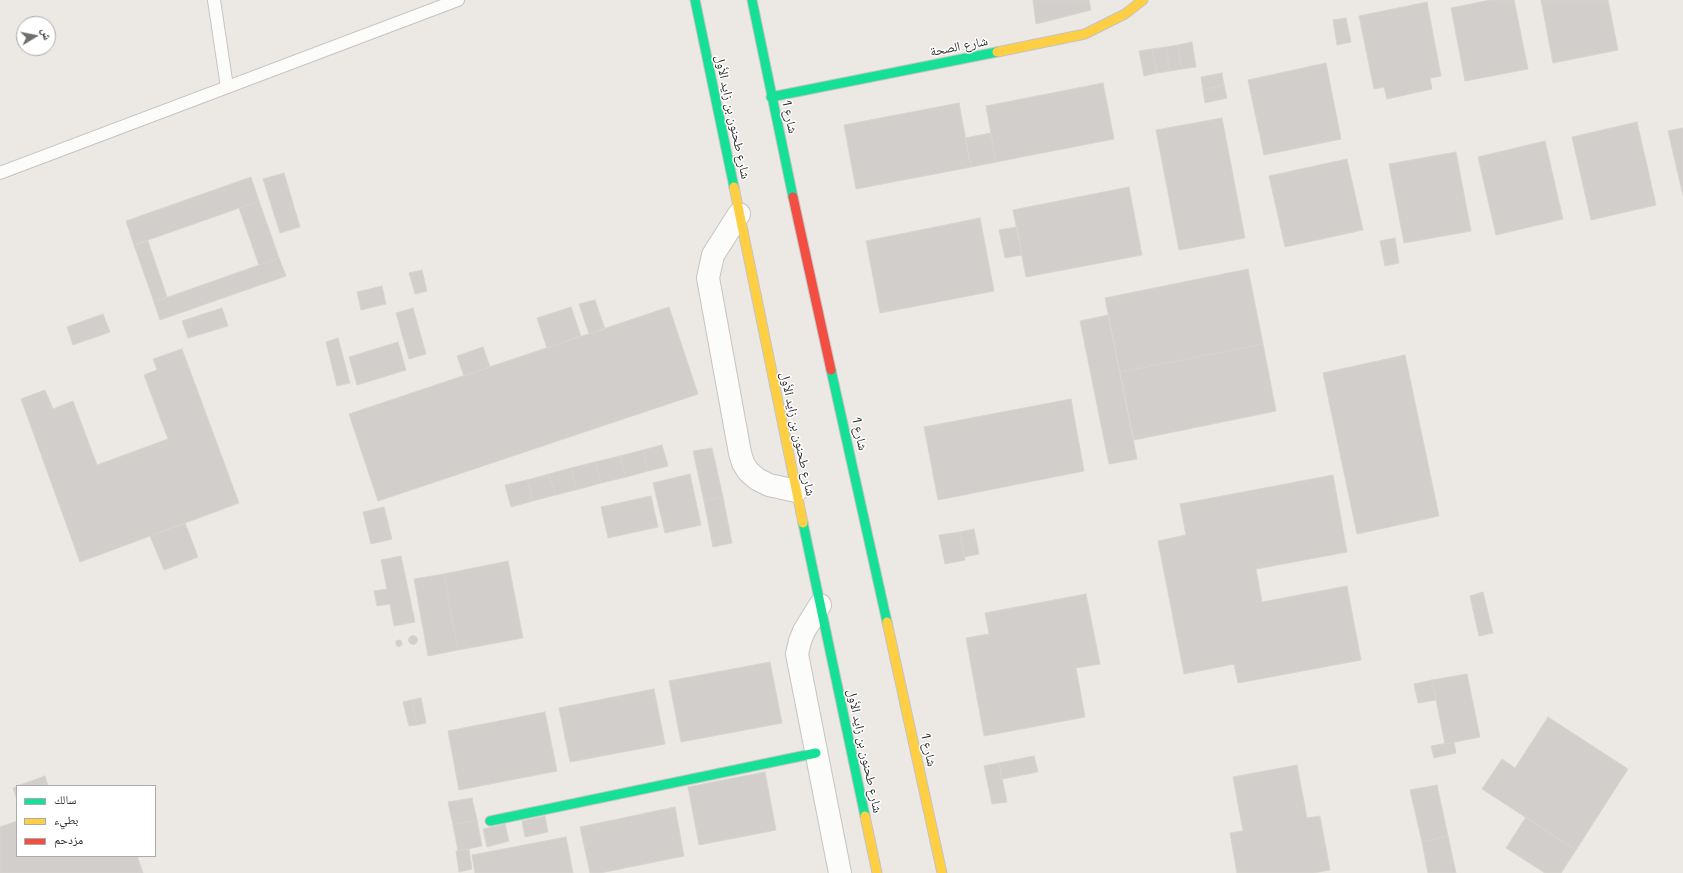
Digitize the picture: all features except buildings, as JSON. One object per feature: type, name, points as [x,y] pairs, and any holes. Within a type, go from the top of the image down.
[{"type":"street","name":"شارع طحنون بن زايد الأول","points":[[695,0],[796,491],[877,873]]},
{"type":"street","name":"شارع 1","points":[[752,0],[771,97],[942,873]]},
{"type":"street","name":"شارع الصحة","points":[[771,97],[1085,34],[1106,26],[1143,0]]},
{"type":"street","points":[[739,214],[712,255],[708,278],[740,453],[743,463],[748,471],[757,480],[769,485],[796,491]]},
{"type":"street","points":[[820,605],[804,631],[798,654],[840,873]]},
{"type":"street","points":[[490,821],[816,753]]},
{"type":"lane","points":[[214,0],[227,87]]},
{"type":"lane","points":[[0,173],[458,0]]},
{"type":"traffic: fast","points":[[695,0],[734,187]]},
{"type":"traffic: fast","points":[[752,0],[793,197]]},
{"type":"traffic: fast","points":[[771,97],[997,52]]},
{"type":"traffic: fast","points":[[831,370],[887,622]]},
{"type":"traffic: fast","points":[[803,523],[865,816]]},
{"type":"traffic: fast","points":[[490,821],[816,753]]},
{"type":"traffic: slow","points":[[997,52],[1085,34],[1125,14],[1143,0]]},
{"type":"traffic: slow","points":[[734,187],[803,523]]},
{"type":"traffic: slow","points":[[887,622],[942,873]]},
{"type":"traffic: slow","points":[[865,816],[877,873]]},
{"type":"traffic: jam","points":[[793,197],[831,370]]}]
